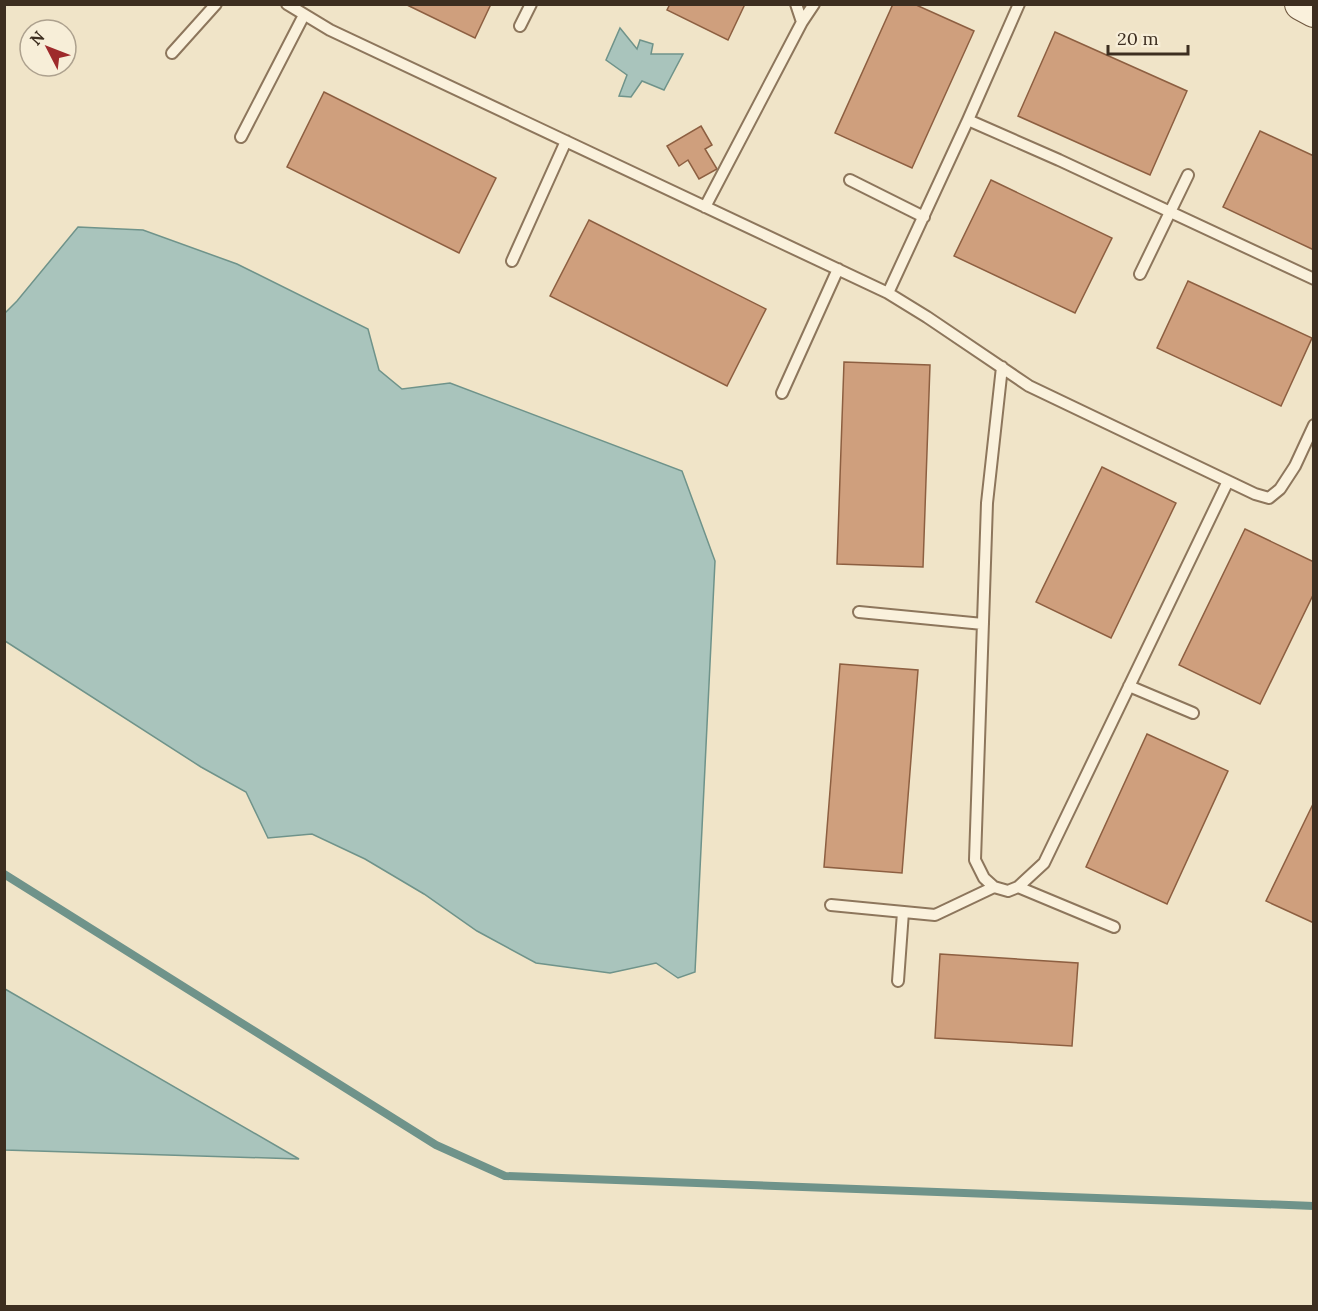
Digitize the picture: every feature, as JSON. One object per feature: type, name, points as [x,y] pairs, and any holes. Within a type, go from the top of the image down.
[{"type":"main road","points":[[1301,4],[1314,11]]},
{"type":"lane","points":[[172,52],[216,4]]},
{"type":"lane","points":[[287,4],[330,30],[888,293],[927,316],[1029,386],[1255,494],[1269,498],[1280,489],[1295,466],[1314,426]]},
{"type":"lane","points":[[520,26],[531,4]]},
{"type":"lane","points":[[796,4],[802,21]]},
{"type":"lane","points":[[705,207],[802,21],[814,4]]},
{"type":"lane","points":[[888,293],[1019,4]]},
{"type":"lane","points":[[241,137],[304,15]]},
{"type":"lane","points":[[968,120],[1314,279]]},
{"type":"lane","points":[[512,261],[566,141]]},
{"type":"lane","points":[[1140,274],[1188,175]]},
{"type":"lane","points":[[850,180],[924,217]]},
{"type":"lane","points":[[782,393],[838,268]]},
{"type":"lane","points":[[1002,367],[987,503],[975,860],[984,878],[994,887],[1008,891],[1018,887],[1044,863],[1227,481]]},
{"type":"lane","points":[[859,612],[983,624]]},
{"type":"lane","points":[[1129,686],[1193,713]]},
{"type":"lane","points":[[831,905],[935,915],[994,887]]},
{"type":"lane","points":[[1018,887],[1114,927]]},
{"type":"lane","points":[[898,981],[903,912]]},
{"type":"water","points":[[620,28],[637,49],[640,40],[653,44],[651,54],[683,54],[664,90],[642,81],[631,97],[619,96],[627,75],[606,60]]},
{"type":"water","points":[[78,227],[143,230],[237,264],[368,329],[379,370],[402,389],[450,383],[682,471],[715,561],[695,972],[678,978],[656,963],[610,973],[536,963],[477,931],[424,894],[365,859],[312,834],[268,838],[246,792],[201,767],[5,641],[5,313]]},
{"type":"water","points":[[5,989],[299,1159],[5,1150]]},
{"type":"building","points":[[405,4],[491,4],[475,38]]},
{"type":"building","points":[[670,4],[745,4],[728,40],[667,10]]},
{"type":"building","points":[[893,4],[914,4],[974,31],[912,168],[835,133]]},
{"type":"building","points":[[1055,32],[1187,91],[1150,175],[1018,116]]},
{"type":"building","points":[[324,92],[496,178],[459,253],[287,167]]},
{"type":"building","points":[[701,126],[712,145],[705,149],[717,169],[699,179],[688,160],[679,166],[667,146]]},
{"type":"building","points":[[1260,131],[1314,156],[1314,250],[1223,207]]},
{"type":"building","points":[[991,180],[1112,238],[1075,313],[954,256]]},
{"type":"building","points":[[589,220],[766,309],[727,386],[550,296]]},
{"type":"building","points":[[1188,281],[1312,338],[1281,406],[1157,348]]},
{"type":"building","points":[[844,362],[930,365],[923,567],[837,564]]},
{"type":"building","points":[[1102,467],[1176,503],[1111,638],[1036,602]]},
{"type":"building","points":[[1245,529],[1314,562],[1314,593],[1260,704],[1179,665]]},
{"type":"building","points":[[840,664],[918,670],[902,873],[824,867]]},
{"type":"building","points":[[1147,734],[1228,771],[1167,904],[1086,867]]},
{"type":"building","points":[[1314,802],[1314,923],[1266,901]]},
{"type":"building","points":[[940,954],[1078,963],[1072,1046],[935,1038]]},
{"type":"waterway","points":[[4,874],[436,1145],[505,1176],[1314,1206]]}]
